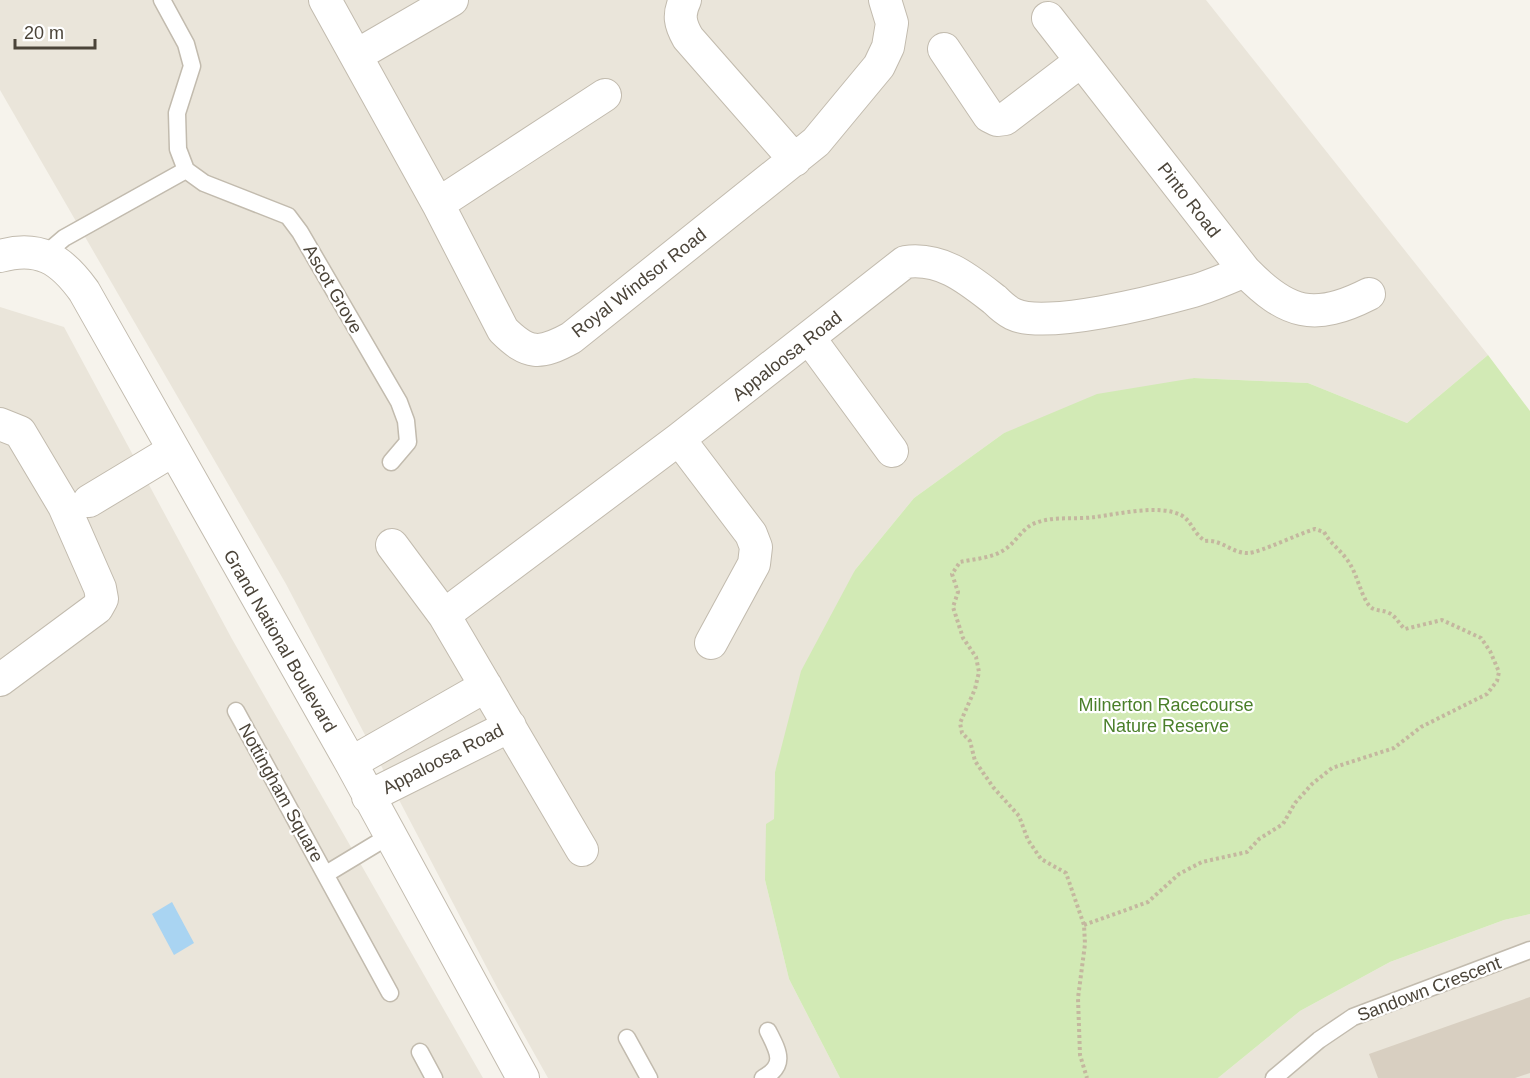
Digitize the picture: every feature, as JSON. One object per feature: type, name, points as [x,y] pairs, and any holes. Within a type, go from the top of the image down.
[{"type":"street","name":"Royal Windsor Road","points":[[325,0],[438,204],[503,330],[515,342],[533,351],[554,347],[571,338],[816,142],[879,66],[888,47],[892,23],[885,0]]},
{"type":"street","points":[[357,55],[452,0]]},
{"type":"street","points":[[685,0],[681,10],[680,24],[688,38],[795,160]]},
{"type":"street","name":"Pinto Road","points":[[1048,18],[1245,271],[1269,296],[1300,308],[1319,311],[1344,306],[1369,294]]},
{"type":"street","points":[[944,49],[989,116],[997,120],[1005,119],[1081,61]]},
{"type":"street","points":[[438,204],[605,94]]},
{"type":"street","name":"Grand National Boulevard","points":[[0,256],[20,251],[44,256],[68,268],[84,291],[172,451],[351,763],[389,836],[524,1078]]},
{"type":"street","name":"Appaloosa Road","points":[[368,797],[510,726],[444,615],[810,339],[905,262],[933,262],[960,273],[1013,314],[1030,319],[1062,320],[1195,291],[1245,271]]},
{"type":"street","points":[[810,339],[892,451]]},
{"type":"street","points":[[0,424],[20,432],[77,504],[102,599],[97,608],[0,680]]},
{"type":"street","points":[[679,439],[751,534],[756,547],[754,564],[711,643]]},
{"type":"street","points":[[77,504],[172,451]]},
{"type":"street","points":[[392,544],[444,615]]},
{"type":"street","points":[[351,763],[486,687]]},
{"type":"street","points":[[510,726],[582,850]]},
{"type":"lane","points":[[44,256],[64,238],[186,170],[178,149],[177,113],[192,66],[186,44],[162,0]]},
{"type":"lane","name":"Ascot Grove","points":[[186,170],[204,183],[288,216],[300,232],[399,402],[406,421],[408,442],[391,462]]},
{"type":"lane","name":"Nottingham Square","points":[[236,711],[390,993]]},
{"type":"lane","name":"Nottingham Square","points":[[326,874],[389,836]]},
{"type":"lane","name":"Sandown Crescent","points":[[1274,1078],[1319,1040],[1353,1017],[1530,950]]},
{"type":"lane","points":[[763,1078],[773,1072],[778,1064],[778,1053],[768,1031]]},
{"type":"lane","points":[[627,1038],[649,1078]]},
{"type":"lane","points":[[420,1052],[434,1078]]},
{"type":"path","points":[[1084,925],[1148,902],[1179,874],[1202,862],[1247,852],[1259,839],[1283,824],[1300,797],[1332,768],[1394,748],[1421,727],[1487,694],[1497,681],[1499,672],[1498,664],[1481,638],[1442,620],[1405,630],[1393,615],[1385,610],[1376,610],[1368,604],[1360,583],[1345,556],[1330,543],[1324,532],[1315,529],[1250,553],[1237,552],[1213,540],[1205,541],[1194,534],[1189,520],[1180,515],[1166,511],[1119,512],[1096,517],[1047,520],[1031,525],[1004,551],[960,562],[952,574],[958,592],[953,607],[963,638],[976,657],[979,672],[975,689],[960,723],[962,733],[970,741],[975,761],[993,787],[1019,816],[1028,840],[1041,859],[1066,873],[1084,925],[1085,944],[1078,998],[1080,1055],[1087,1078]]},
{"type":"shaded area","points":[[0,0],[1206,0],[1488,355],[1407,423],[1308,383],[1194,378],[1004,433],[914,498],[855,570],[775,772],[774,820],[765,880],[789,979],[840,1078],[548,1078],[498,989],[286,584],[0,90]]},
{"type":"shaded area","points":[[0,307],[64,327],[232,639],[483,1078],[0,1078]]},
{"type":"shaded area","points":[[1530,914],[1530,1078],[1218,1078],[1300,1011],[1390,962],[1504,920]]},
{"type":"green space","name":"Milnerton Racecourse Nature Reserve","points":[[1488,355],[1530,411],[1530,914],[1504,920],[1390,962],[1300,1011],[1218,1078],[840,1078],[789,979],[765,880],[766,824],[774,819],[775,772],[801,671],[855,570],[914,498],[1004,433],[1097,394],[1194,378],[1308,383],[1407,423]]},
{"type":"water","points":[[172,902],[194,943],[174,955],[152,914]]},
{"type":"building","points":[[1530,997],[1530,1073],[1515,1078],[1378,1078],[1369,1054]]}]
